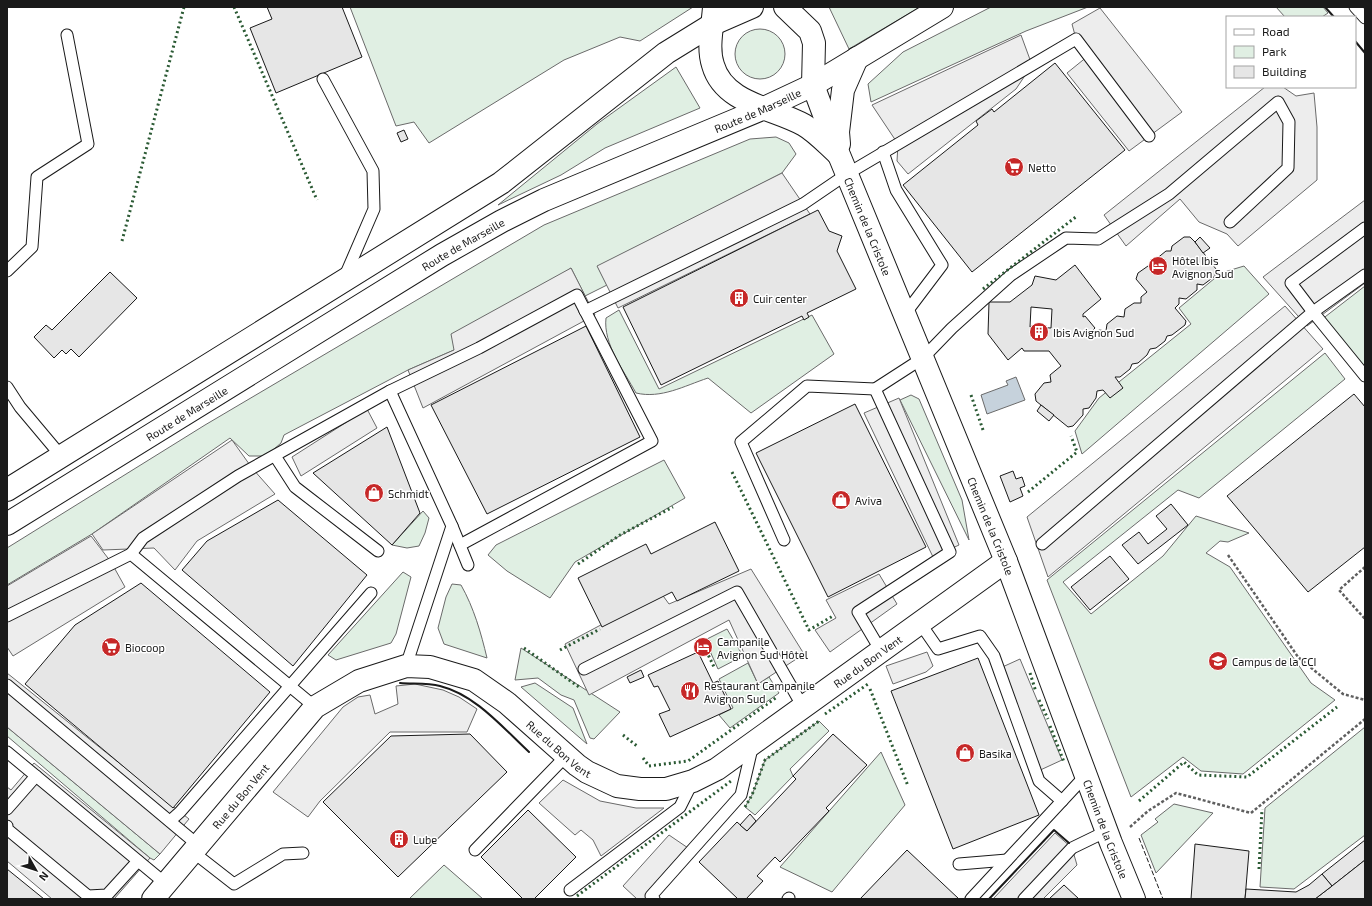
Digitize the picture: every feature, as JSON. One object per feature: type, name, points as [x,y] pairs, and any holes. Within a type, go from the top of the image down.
[{"type":"street","points":[[7,490],[501,183],[643,70],[688,38],[714,15],[752,7]]},
{"type":"street","points":[[785,7],[803,22],[810,31],[814,43],[813,85]]},
{"type":"street","name":"Route de Marseille","points":[[7,524],[442,255],[502,221],[544,200],[762,109],[813,85],[942,7]]},
{"type":"street","points":[[714,15],[711,43],[712,63],[716,76],[738,96],[762,109],[786,116],[806,126],[843,164]]},
{"type":"street","points":[[843,164],[838,132],[843,90],[857,58]]},
{"type":"street","name":"Chemin de la Cristole","points":[[813,85],[843,164],[1006,561],[1109,837],[1134,899]]},
{"type":"street","name":"Rue du Bon Vent","points":[[159,891],[316,707],[359,681],[406,666],[430,667],[474,680],[507,703],[566,756],[587,772],[617,786],[666,790],[693,781],[717,769],[1006,561]]},
{"type":"lane","points":[[1355,7],[1365,18]]},
{"type":"lane","points":[[7,271],[32,246],[37,177],[88,144],[67,35]]},
{"type":"lane","points":[[585,312],[803,204],[843,164],[883,152],[1076,39],[1149,136]]},
{"type":"lane","points":[[323,79],[373,171],[374,209],[342,283]]},
{"type":"lane","points":[[784,540],[741,442],[807,386],[875,389],[923,358],[952,328],[1011,276],[1066,238],[1098,239],[1169,194],[1278,102],[1290,122],[1288,168],[1230,222]]},
{"type":"lane","points":[[883,152],[896,190],[942,265],[904,314]]},
{"type":"lane","points":[[1365,228],[1291,283],[1365,376]]},
{"type":"lane","points":[[1042,544],[1313,312],[1365,275]]},
{"type":"lane","points":[[7,616],[131,554],[143,538],[238,476],[390,392],[479,348],[577,295],[652,441],[460,545]]},
{"type":"lane","points":[[7,387],[20,407],[62,457]]},
{"type":"lane","points":[[875,389],[950,552],[858,612],[880,651]]},
{"type":"lane","points":[[390,392],[452,526],[468,565]]},
{"type":"lane","points":[[275,456],[295,487],[378,552]]},
{"type":"lane","points":[[406,666],[452,526]]},
{"type":"lane","points":[[131,554],[316,707]]},
{"type":"lane","points":[[584,669],[737,592],[803,707]]},
{"type":"lane","points":[[170,821],[180,812],[289,685],[371,593]]},
{"type":"lane","points":[[920,623],[938,649],[980,636],[994,656],[1039,781],[1062,801]]},
{"type":"lane","points":[[7,685],[170,821],[234,884],[283,854],[303,853]]},
{"type":"lane","points":[[654,899],[651,896],[741,795],[754,743]]},
{"type":"lane","points":[[7,752],[138,860],[159,891]]},
{"type":"lane","points":[[475,850],[566,756]]},
{"type":"lane","points":[[971,899],[1086,774]]},
{"type":"lane","points":[[7,810],[36,776]]},
{"type":"lane","points":[[570,890],[680,807],[693,781]]},
{"type":"lane","points":[[7,826],[7,829],[88,896],[107,895],[138,860]]},
{"type":"lane","points":[[1024,899],[1072,848],[1109,837]]},
{"type":"lane","points":[[959,864],[1008,860]]},
{"type":"path","points":[[1228,556],[1298,657],[1343,694],[1365,700]]},
{"type":"path","points":[[1365,568],[1339,590],[1365,619]]},
{"type":"path","points":[[1109,837],[1176,793],[1251,813],[1365,718]]},
{"type":"green space","points":[[350,7],[693,7],[640,41],[620,37],[564,60],[429,143],[414,122],[396,126]]},
{"type":"green space","points":[[829,7],[920,7],[849,49]]},
{"type":"green space","points":[[991,7],[1088,7],[1026,31],[871,102],[868,84],[903,52]]},
{"type":"green space","points":[[1276,7],[1323,7],[1328,13],[1324,16],[1284,16]]},
{"type":"green space","points":[[760,29],[769,31],[780,40],[785,54],[783,63],[774,74],[760,79],[751,77],[740,68],[735,54],[737,45],[746,34]]},
{"type":"green space","points":[[676,67],[700,108],[605,148],[561,175],[498,205],[597,124]]},
{"type":"green space","points":[[776,137],[789,143],[796,154],[782,173],[598,267],[607,285],[585,296],[571,268],[454,350],[408,370],[284,435],[281,443],[266,456],[249,456],[230,438],[92,534],[7,585],[7,548],[205,425],[544,225],[750,139]]},
{"type":"green space","points":[[1244,266],[1269,294],[1082,454],[1075,431],[1099,398],[1191,324],[1179,308],[1221,273]]},
{"type":"green space","points":[[1365,286],[1365,369],[1321,320]]},
{"type":"green space","points":[[619,310],[659,389],[812,315],[834,354],[751,413],[708,378],[663,393],[636,393],[615,357],[608,338],[606,318]]},
{"type":"green space","points":[[1325,353],[1345,379],[1199,498],[1178,490],[1063,582],[1091,614],[1163,556],[1196,516],[1249,533],[1228,542],[1220,541],[1206,553],[1230,567],[1311,683],[1335,700],[1243,774],[1201,771],[1183,757],[1131,797],[1047,580]]},
{"type":"green space","points":[[911,395],[919,399],[962,500],[969,540],[900,400]]},
{"type":"green space","points":[[664,460],[685,498],[575,562],[550,598],[507,571],[488,555],[496,545]]},
{"type":"green space","points":[[423,511],[429,518],[425,533],[419,546],[407,548],[392,545]]},
{"type":"green space","points":[[403,572],[411,577],[396,634],[391,643],[336,660],[328,655]]},
{"type":"green space","points":[[452,584],[461,585],[466,594],[477,621],[487,658],[444,644],[438,628],[446,597]]},
{"type":"green space","points":[[727,629],[743,656],[718,669],[705,640]]},
{"type":"green space","points":[[521,648],[620,712],[594,739],[590,738],[574,700],[561,695],[538,678],[515,680]]},
{"type":"green space","points":[[748,663],[758,684],[769,677],[779,693],[730,728],[719,715],[733,708],[719,679]]},
{"type":"green space","points":[[535,683],[573,708],[587,744],[521,687]]},
{"type":"green space","points":[[819,721],[829,731],[790,769],[793,776],[755,815],[745,807],[752,795],[765,760]]},
{"type":"green space","points":[[7,727],[160,854],[154,860],[150,858],[7,736]]},
{"type":"green space","points":[[1365,727],[1365,835],[1294,889],[1260,887],[1265,808]]},
{"type":"green space","points":[[881,752],[905,805],[832,892],[780,867]]},
{"type":"green space","points":[[1174,804],[1213,813],[1156,873],[1141,835],[1158,822],[1155,819]]},
{"type":"green space","points":[[444,865],[483,899],[409,899]]},
{"type":"shaded area","points":[[1100,8],[1182,112],[1129,151],[1067,73],[1088,56],[1076,39],[1072,24]]},
{"type":"shaded area","points":[[1021,35],[1032,65],[1016,89],[908,174],[897,161],[898,144],[872,105]]},
{"type":"shaded area","points":[[1264,88],[1284,88],[1296,96],[1314,93],[1317,127],[1317,180],[1238,246],[1227,234],[1199,222],[1180,199],[1126,246],[1104,215]]},
{"type":"shaded area","points":[[782,173],[810,214],[618,308],[597,266]]},
{"type":"shaded area","points":[[1365,200],[1365,283],[1307,326],[1263,277]]},
{"type":"shaded area","points":[[571,268],[595,315],[423,408],[408,370],[454,350],[451,334]]},
{"type":"shaded area","points":[[1285,306],[1323,349],[1048,577],[1027,517]]},
{"type":"shaded area","points":[[1016,377],[1025,400],[987,414],[981,395],[1008,385],[1006,381]]},
{"type":"shaded area","points":[[899,398],[959,545],[933,557],[864,413]]},
{"type":"shaded area","points":[[367,409],[377,428],[301,476],[292,457]]},
{"type":"shaded area","points":[[232,440],[252,468],[275,494],[197,541],[175,570],[154,548],[103,550],[92,534]]},
{"type":"shaded area","points":[[91,536],[111,562],[125,587],[13,656],[7,647],[7,586]]},
{"type":"shaded area","points":[[751,569],[804,654],[758,684],[729,620],[589,695],[565,644],[661,593],[669,604]]},
{"type":"shaded area","points":[[879,574],[897,604],[830,652],[815,630],[836,618],[826,600]]},
{"type":"shaded area","points":[[927,652],[933,666],[926,672],[893,684],[886,666]]},
{"type":"shaded area","points":[[1020,659],[1062,760],[1036,772],[998,669]]},
{"type":"shaded area","points":[[7,673],[189,819],[160,854],[7,727]]},
{"type":"shaded area","points":[[415,684],[443,690],[459,697],[477,709],[467,732],[390,732],[320,801],[308,817],[273,792],[343,707],[358,697],[370,695],[375,714],[398,704],[396,686]]},
{"type":"shaded area","points":[[34,763],[150,858],[114,899],[52,899],[7,861],[7,787],[11,790]]},
{"type":"shaded area","points":[[563,780],[600,801],[636,808],[664,808],[601,856],[593,840],[581,830],[575,835],[539,803]]},
{"type":"shaded area","points":[[1055,833],[1072,848],[1077,865],[1043,899],[993,899]]},
{"type":"shaded area","points":[[669,835],[691,850],[648,899],[637,899],[623,886]]},
{"type":"building","points":[[267,7],[342,7],[362,57],[276,93],[250,28],[272,19]]},
{"type":"building","name":"Netto","points":[[1055,63],[1125,150],[972,272],[903,185],[978,125],[976,121],[992,109],[994,112]]},
{"type":"building","points":[[404,130],[408,139],[401,142],[397,133]]},
{"type":"building","name":"Cuir center","points":[[818,210],[829,231],[842,236],[837,251],[856,289],[807,313],[809,317],[804,320],[802,316],[661,385],[623,307]]},
{"type":"building","name":"Ibis Avignon Sud","points":[[1184,237],[1190,237],[1216,269],[1215,276],[1203,285],[1197,284],[1197,290],[1186,299],[1179,298],[1179,304],[1175,308],[1186,321],[1185,325],[1172,335],[1167,336],[1165,341],[1156,348],[1150,349],[1147,355],[1138,363],[1132,364],[1130,369],[1120,377],[1115,377],[1123,388],[1110,398],[1103,390],[1097,391],[1096,398],[1089,408],[1083,409],[1083,415],[1073,426],[1068,427],[1036,401],[1035,394],[1044,383],[1051,382],[1050,375],[1061,366],[1049,351],[1024,351],[1022,348],[1008,360],[988,334],[989,302],[1010,302],[1032,285],[1035,276],[1056,280],[1075,265],[1101,299],[1083,314],[1083,317],[1085,316],[1095,328],[1091,332],[1090,337],[1099,330],[1106,331],[1107,324],[1117,316],[1124,317],[1125,309],[1134,303],[1141,303],[1141,297],[1147,292],[1136,279],[1138,273],[1148,266],[1153,266],[1155,260],[1166,251],[1171,251],[1172,246]],"holes":[[[1031,307],[1052,309],[1051,328],[1030,327]]]},
{"type":"building","points":[[1200,237],[1210,248],[1203,253],[1195,242]]},
{"type":"building","points":[[110,272],[137,298],[79,357],[71,349],[66,354],[62,350],[54,358],[34,337],[46,325],[52,330]]},
{"type":"building","points":[[586,326],[640,437],[487,514],[431,405]]},
{"type":"building","points":[[1354,394],[1365,407],[1365,547],[1308,592],[1227,496]]},
{"type":"building","name":"Aviva","points":[[855,404],[926,547],[828,597],[756,453]]},
{"type":"building","points":[[1041,405],[1054,415],[1049,421],[1037,411]]},
{"type":"building","name":"Schmidt","points":[[387,427],[420,513],[392,545],[313,473]]},
{"type":"building","points":[[1013,471],[1016,479],[1022,477],[1025,486],[1020,488],[1023,496],[1010,502],[1000,476]]},
{"type":"building","points":[[278,500],[367,575],[293,666],[182,570],[207,541]]},
{"type":"building","points":[[1171,504],[1188,525],[1138,564],[1122,545],[1139,532],[1148,544],[1167,529],[1156,516]]},
{"type":"building","points":[[715,522],[739,571],[677,601],[672,592],[602,627],[578,578],[646,544],[651,554]]},
{"type":"building","points":[[1110,556],[1129,579],[1090,610],[1071,587]]},
{"type":"building","points":[[141,583],[270,692],[173,808],[25,684],[75,625]]},
{"type":"building","points":[[698,652],[713,683],[718,681],[731,709],[670,737],[659,714],[670,710],[658,686],[654,687],[648,675]]},
{"type":"building","name":"Basika","points":[[978,658],[1039,815],[953,849],[891,691]]},
{"type":"building","points":[[641,670],[644,677],[630,683],[627,677]]},
{"type":"building","name":"Lube","points":[[470,734],[507,772],[398,877],[323,802],[391,736]]},
{"type":"building","points":[[833,734],[867,765],[826,808],[829,811],[780,862],[775,857],[757,876],[763,881],[746,899],[738,899],[699,862],[737,822],[747,831],[796,779],[793,776]]},
{"type":"building","points":[[528,810],[576,857],[534,899],[523,899],[481,857]]},
{"type":"building","points":[[750,814],[756,821],[747,831],[740,825]]},
{"type":"building","points":[[1365,840],[1365,860],[1332,886],[1322,874]]},
{"type":"building","points":[[1195,844],[1249,851],[1245,899],[1191,899]]},
{"type":"building","points":[[907,850],[959,899],[860,899]]},
{"type":"building","points":[[1365,860],[1365,899],[1315,899],[1332,886]]},
{"type":"building","points":[[7,869],[44,899],[7,899]]},
{"type":"building","points":[[1322,874],[1332,886],[1315,899],[1245,899],[1246,889],[1296,892],[1309,885]]},
{"type":"building","points":[[1064,885],[1079,899],[1049,899]]},
{"type":"hedge","points":[[122,241],[184,7]]},
{"type":"hedge","points":[[234,7],[317,200]]},
{"type":"hedge","points":[[983,289],[1077,216]]},
{"type":"hedge","points":[[971,395],[983,430]]},
{"type":"hedge","points":[[1028,492],[1077,452],[1071,436]]},
{"type":"hedge","points":[[732,472],[809,630],[833,616]]},
{"type":"hedge","points":[[578,564],[620,535],[673,507]]},
{"type":"hedge","points":[[560,650],[600,629]]},
{"type":"hedge","points":[[702,642],[715,669]]},
{"type":"hedge","points":[[524,648],[579,687]]},
{"type":"hedge","points":[[1030,673],[1036,692]]},
{"type":"hedge","points":[[825,714],[868,684]]},
{"type":"hedge","points":[[870,689],[908,786]]},
{"type":"hedge","points":[[643,758],[649,766],[688,761],[777,697]]},
{"type":"hedge","points":[[1039,700],[1048,719]]},
{"type":"hedge","points":[[1139,801],[1184,762],[1198,775],[1247,777],[1337,707]]},
{"type":"hedge","points":[[745,807],[752,795],[765,760],[819,721]]},
{"type":"hedge","points":[[1050,726],[1064,762]]},
{"type":"hedge","points":[[623,735],[637,746]]},
{"type":"hedge","points":[[577,896],[731,781]]},
{"type":"hedge","points":[[1259,869],[1262,809]]},
{"type":"fence","points":[[1139,838],[1163,899]]},
{"type":"wall","points":[[1325,7],[1333,16]]},
{"type":"wall","points":[[1356,42],[1365,53]]},
{"type":"wall","points":[[400,683],[435,685],[453,690],[488,713],[529,752]]},
{"type":"wall","points":[[989,899],[1054,830],[1069,843]]},
{"type":"place","name":"Netto","points":[[1014,167]]},
{"type":"place","name":"Hôtel Ibis Avignon Sud","points":[[1158,266]]},
{"type":"place","name":"Cuir center","points":[[739,298]]},
{"type":"place","name":"Ibis Avignon Sud","points":[[1039,332]]},
{"type":"place","name":"Schmidt","points":[[374,493]]},
{"type":"place","name":"Aviva","points":[[841,500]]},
{"type":"place","name":"Biocoop","points":[[111,647]]},
{"type":"place","name":"Campanile Avignon Sud Hôtel","points":[[703,647]]},
{"type":"place","name":"Campus de la CCI","points":[[1218,661]]},
{"type":"place","name":"Restaurant Campanile Avignon Sud","points":[[690,691]]},
{"type":"place","name":"Basika","points":[[965,753]]},
{"type":"place","name":"Lube","points":[[399,839]]}]
